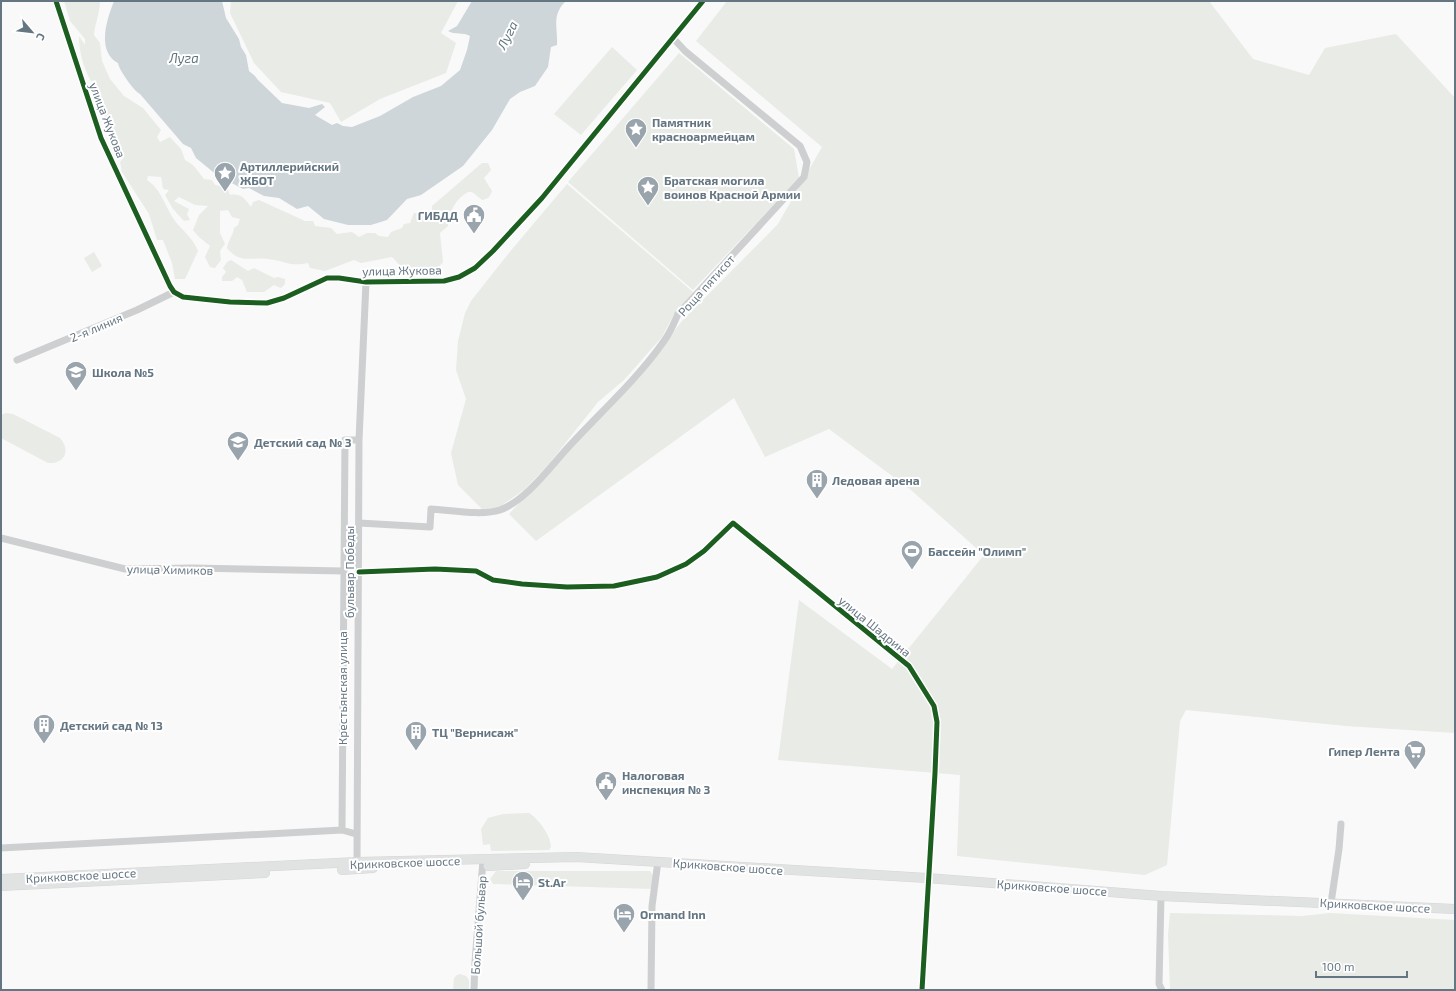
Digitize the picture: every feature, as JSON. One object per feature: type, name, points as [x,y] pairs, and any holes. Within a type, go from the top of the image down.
[{"type":"main road","name":"Крикковское шоссе","points":[[1,879],[357,862],[483,863],[576,857],[657,864],[927,881],[1161,898],[1330,903],[1455,909]]},
{"type":"main road","points":[[1,886],[483,863]]},
{"type":"main road","points":[[1161,898],[1455,913]]},
{"type":"street","name":"улица Жукова","points":[[56,1],[101,138],[166,278],[174,292],[183,297],[195,299],[267,303],[284,298],[327,278],[339,278],[366,282],[444,281],[459,277],[475,268],[512,232],[599,130],[704,1]]},
{"type":"street","name":"Роща пятисот","points":[[359,523],[430,526],[431,509],[482,512],[500,510],[518,499],[536,484],[642,370],[665,340],[678,314],[804,177],[806,162],[800,146],[685,51],[673,38]]},
{"type":"street","name":"бульвар Победы","points":[[357,862],[359,440],[366,282]]},
{"type":"street","name":"2-я линия","points":[[17,360],[137,310],[174,292]]},
{"type":"street","name":"Крестьянская улица","points":[[342,830],[344,440],[359,440]]},
{"type":"street","name":"улица Шадрина","points":[[359,572],[434,569],[476,571],[493,580],[522,584],[567,587],[614,586],[657,577],[686,564],[704,551],[733,523],[909,666],[934,706],[937,722],[936,773],[927,881],[922,990]]},
{"type":"street","name":"улица Химиков","points":[[1,538],[125,569],[193,568],[343,571]]},
{"type":"street","points":[[1330,903],[1339,849],[1341,824]]},
{"type":"street","points":[[1,848],[342,830],[356,834]]},
{"type":"street","name":"Большой бульвар","points":[[474,990],[474,962],[483,863]]},
{"type":"street","points":[[652,990],[652,906],[657,864]]},
{"type":"street","points":[[1161,898],[1159,984],[1162,990]]},
{"type":"shaded area","points":[[64,1],[100,1],[94,35],[100,43],[102,61],[110,79],[124,96],[143,108],[161,130],[157,137],[160,142],[170,137],[181,149],[185,160],[193,165],[204,179],[212,180],[215,185],[227,187],[230,195],[240,196],[245,199],[251,207],[253,202],[259,200],[305,221],[313,221],[315,226],[331,228],[337,234],[352,232],[359,237],[367,233],[375,233],[379,236],[388,237],[391,232],[402,228],[404,224],[410,223],[414,213],[419,213],[425,218],[432,213],[432,206],[482,163],[488,163],[491,170],[484,178],[492,191],[490,196],[482,200],[472,192],[468,192],[456,202],[449,216],[448,226],[440,233],[443,262],[436,270],[404,270],[392,257],[361,263],[354,260],[325,271],[310,268],[308,263],[292,264],[268,259],[241,258],[236,256],[227,248],[234,228],[238,225],[240,219],[232,217],[228,210],[220,211],[220,233],[225,244],[220,251],[221,260],[215,268],[210,267],[205,257],[210,246],[193,230],[199,215],[208,206],[195,205],[179,197],[174,201],[189,209],[187,214],[190,220],[184,221],[173,209],[165,195],[169,190],[163,189],[161,177],[148,176],[147,180],[160,194],[175,221],[191,238],[198,251],[185,279],[175,279],[172,263],[163,240],[157,240],[149,214],[122,172],[120,162],[123,158],[117,140],[107,137],[108,123],[94,99],[96,80],[91,81],[81,54],[79,36],[85,45],[85,39],[70,21]]},
{"type":"shaded area","points":[[231,1],[458,1],[441,33],[456,43],[446,73],[380,99],[341,122],[330,103],[281,92],[254,63],[230,13]]},
{"type":"shaded area","points":[[727,1],[1209,1],[1253,59],[1309,75],[1325,48],[1396,34],[1455,98],[1455,733],[1346,726],[1186,710],[1180,721],[1167,865],[1145,875],[957,856],[960,775],[778,760],[799,600],[892,669],[984,555],[911,490],[829,429],[765,457],[734,398],[536,541],[509,514],[643,370],[682,321],[778,224],[822,147],[696,41]]},
{"type":"shaded area","points":[[612,47],[637,70],[581,135],[554,114]]},
{"type":"shaded area","points":[[679,53],[794,149],[799,178],[693,290],[568,182]]},
{"type":"shaded area","points":[[567,184],[693,292],[674,314],[662,337],[624,380],[598,402],[548,465],[525,489],[498,508],[482,509],[458,485],[451,453],[466,399],[456,370],[458,341],[465,313],[471,301],[508,254]]},
{"type":"shaded area","points":[[94,252],[102,266],[92,272],[84,258]]},
{"type":"shaded area","points":[[231,260],[248,271],[254,268],[274,278],[278,277],[285,279],[285,284],[281,288],[274,285],[264,292],[247,292],[242,280],[237,277],[232,281],[222,281],[222,277],[226,272],[223,268],[227,262]]},
{"type":"shaded area","points":[[6,413],[13,414],[60,438],[66,451],[62,459],[54,463],[48,463],[1,438],[1,415]]},
{"type":"shaded area","points":[[529,813],[533,815],[549,838],[551,847],[549,850],[491,851],[490,844],[483,845],[481,829],[488,818],[503,814]]},
{"type":"shaded area","points":[[496,871],[650,871],[654,877],[653,889],[493,884],[490,879]]},
{"type":"shaded area","points":[[1170,913],[1302,916],[1330,913],[1455,920],[1455,990],[1170,990],[1168,935]]},
{"type":"shaded area","points":[[460,974],[466,976],[469,980],[469,990],[453,990],[454,978]]},
{"type":"water","name":"Луга","points":[[114,1],[222,1],[226,18],[239,39],[241,47],[246,55],[249,71],[258,80],[282,103],[309,108],[322,104],[325,107],[315,115],[332,125],[337,123],[343,126],[352,127],[380,116],[413,97],[441,86],[460,70],[470,36],[448,31],[457,26],[472,1],[566,1],[558,11],[556,22],[557,45],[551,47],[548,67],[535,86],[520,92],[510,99],[492,130],[463,166],[421,195],[407,199],[387,220],[371,225],[348,225],[324,219],[308,206],[297,209],[279,198],[264,196],[249,188],[243,189],[228,181],[224,181],[196,158],[191,148],[183,144],[131,85],[118,63],[111,58],[107,51],[105,43],[106,25]]},
{"type":"cycle path","points":[[56,1],[101,138],[174,292],[183,297],[230,302],[267,303],[284,298],[327,278],[339,278],[366,282],[444,281],[459,277],[475,268],[493,251],[542,198],[703,1]]},
{"type":"cycle path","points":[[359,572],[435,569],[476,571],[493,580],[522,584],[567,587],[614,586],[657,577],[686,564],[704,551],[733,523],[909,666],[934,706],[937,722],[935,773],[922,990]]},
{"type":"place","name":"Памятник красноармейцам","points":[[636,148]]},
{"type":"place","name":"Артиллерийский ЖБОТ","points":[[225,192]]},
{"type":"place","name":"Братская могила воинов Красной Армии","points":[[648,206]]},
{"type":"place","name":"ГИБДД","points":[[474,234]]},
{"type":"place","name":"Школа №5","points":[[76,392]]},
{"type":"place","name":"Детский сад № 3","points":[[238,462]]},
{"type":"place","name":"Ледовая арена","points":[[817,500]]},
{"type":"place","name":"Бассейн \"Олимп\"","points":[[912,570]]},
{"type":"place","name":"Детский сад № 13","points":[[44,744]]},
{"type":"place","name":"ТЦ \"Вернисаж\"","points":[[416,752]]},
{"type":"place","name":"Гипер Лента","points":[[1415,770]]},
{"type":"place","name":"Налоговая инспекция № 3","points":[[606,802]]},
{"type":"place","name":"St.Ar","points":[[523,902]]},
{"type":"place","name":"Ormand Inn","points":[[624,934]]}]
